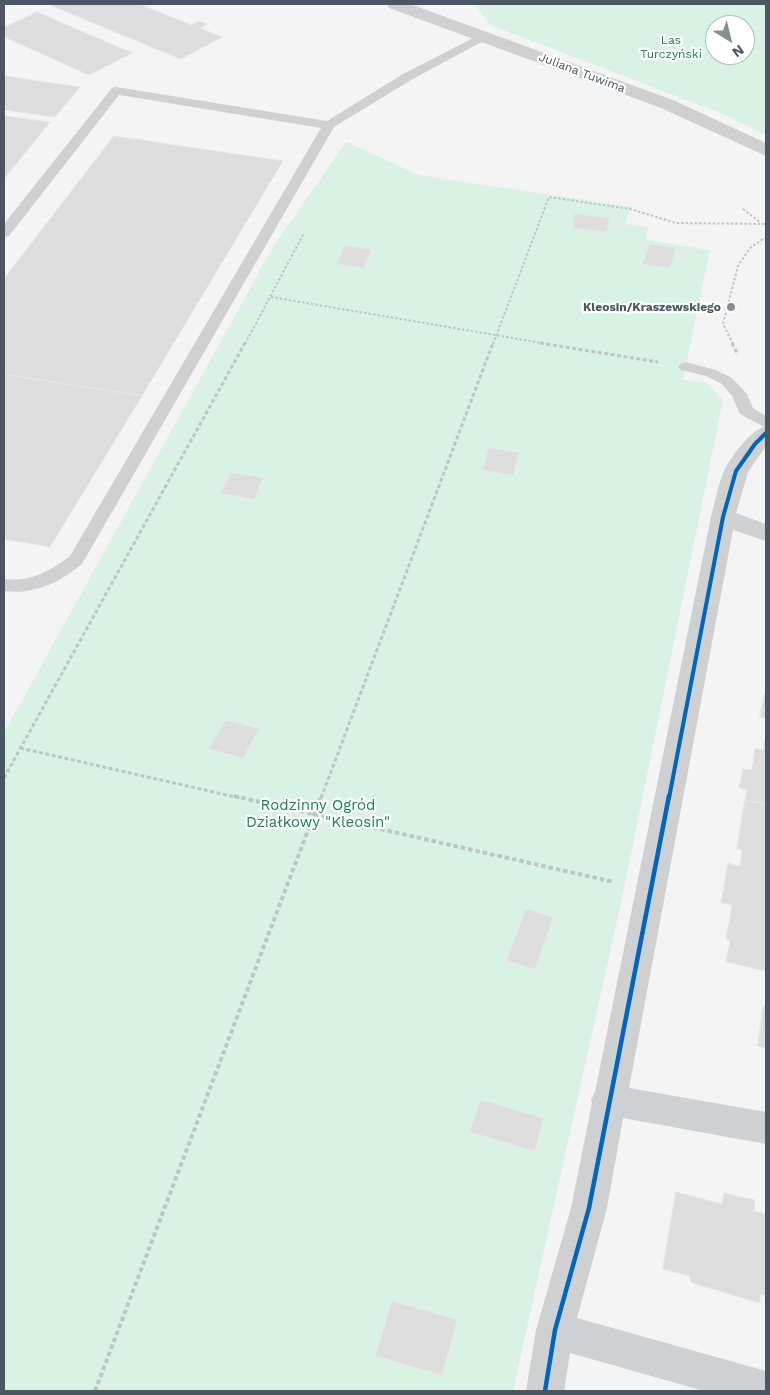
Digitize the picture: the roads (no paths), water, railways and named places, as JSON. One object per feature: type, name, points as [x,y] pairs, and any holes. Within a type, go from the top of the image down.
[{"type":"street","name":"Juliana Tuwima","points":[[395,4],[667,104],[766,150]]},
{"type":"street","points":[[545,1391],[555,1330],[588,1208],[723,517],[736,471],[755,444],[766,433]]},
{"type":"street","points":[[723,517],[766,533]]},
{"type":"street","points":[[608,1100],[766,1128]]},
{"type":"street","points":[[555,1330],[766,1390]]},
{"type":"lane","points":[[4,585],[15,587],[40,582],[60,574],[76,560],[328,125],[407,77],[485,36]]},
{"type":"lane","points":[[4,233],[116,91],[328,125]]},
{"type":"lane","points":[[686,367],[711,373],[727,381],[739,394],[746,411],[766,423]]},
{"type":"place","name":"Kleosin/Kraszewskiego","points":[[731,307]]},
{"type":"park label","name":"Las Turczyński","points":[[671,47]]},
{"type":"park label","name":"Rodzinny Ogród Działkowy \"Kleosin\"","points":[[318,814]]}]
